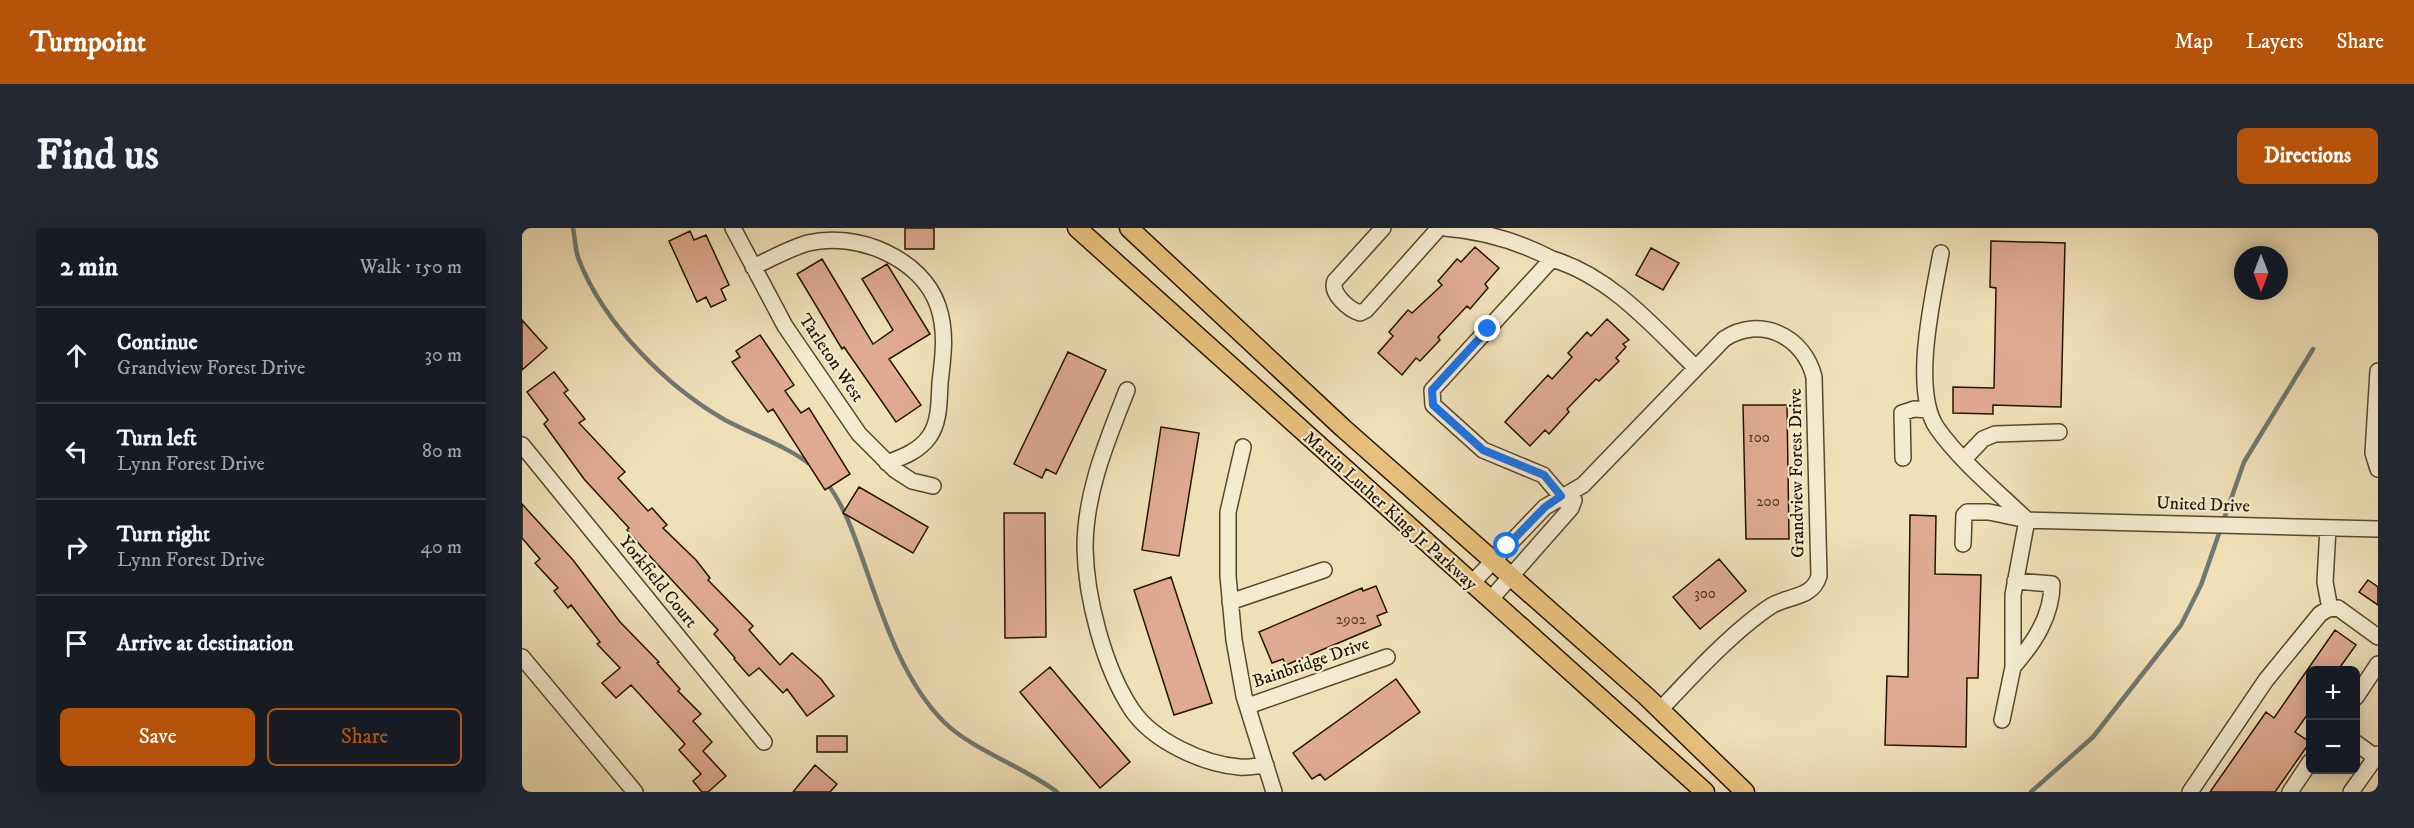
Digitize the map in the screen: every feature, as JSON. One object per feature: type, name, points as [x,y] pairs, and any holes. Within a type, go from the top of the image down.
[{"type":"main road","name":"Martin Luther King Jr Parkway","points":[[1077,228],[1705,792]]},
{"type":"main road","name":"Martin Luther King Jr Parkway","points":[[1129,228],[1318,406],[1660,710],[1745,792]]},
{"type":"street","name":"Tarleton West","points":[[733,228],[785,326],[859,434],[887,463],[912,481],[933,486]]},
{"type":"street","points":[[1383,228],[1335,280],[1333,286],[1334,292],[1360,313],[1366,310],[1439,228]]},
{"type":"street","points":[[1445,228],[1492,235],[1530,247],[1589,276],[1631,304],[1695,367]]},
{"type":"street","points":[[753,267],[808,243],[840,240],[871,246],[899,260],[924,280],[938,305],[944,334],[938,416],[930,436],[910,455],[887,463]]},
{"type":"street","points":[[1941,253],[1927,329],[1925,388],[1929,410],[1937,428],[2027,520],[2015,581],[2013,667],[2002,720]]},
{"type":"street","points":[[1472,583],[1545,507],[1566,502],[1544,475],[1483,450],[1433,405],[1432,390],[1552,258]]},
{"type":"street","name":"Grandview Forest Drive","points":[[1491,600],[1566,502],[1695,367],[1732,334],[1757,329],[1771,330],[1786,336],[1796,344],[1811,365],[1814,377],[1819,576],[1812,590],[1771,607],[1704,663],[1660,710]]},
{"type":"street","points":[[2378,371],[2373,453],[2378,469]]},
{"type":"street","points":[[1127,390],[1095,473],[1085,548],[1097,627],[1118,683],[1133,711],[1166,740],[1218,764],[1241,768],[1266,765]]},
{"type":"street","points":[[1903,458],[1902,413],[1914,409],[1929,410]]},
{"type":"street","points":[[1965,459],[1983,439],[1995,434],[2059,432]]},
{"type":"street","name":"Yorkfield Court","points":[[522,445],[764,742]]},
{"type":"street","name":"Bainbridge Drive","points":[[1243,447],[1228,512],[1230,602],[1234,640],[1248,706],[1274,792]]},
{"type":"street","name":"United Drive","points":[[1963,544],[1964,515],[1967,512],[1989,512],[2027,520],[2378,529]]},
{"type":"street","points":[[2328,528],[2325,582],[2331,609]]},
{"type":"street","points":[[1230,602],[1324,570]]},
{"type":"street","points":[[2013,667],[2033,644],[2052,602],[2052,584],[2015,581]]},
{"type":"street","points":[[2190,792],[2266,680],[2320,614],[2338,608],[2378,637]]},
{"type":"street","points":[[522,657],[635,792]]},
{"type":"street","name":"Bainbridge Drive","points":[[1248,706],[1387,657]]},
{"type":"street","points":[[2360,690],[2378,664]]},
{"type":"street","points":[[2352,792],[2377,757],[2360,746]]},
{"type":"street","points":[[2290,792],[2306,768]]},
{"type":"building","points":[[905,228],[934,228],[934,249],[905,249]]},
{"type":"building","points":[[690,231],[694,240],[706,235],[729,285],[721,289],[726,300],[711,307],[706,297],[697,302],[669,241]]},
{"type":"building","points":[[1991,241],[2065,243],[2061,407],[1993,405],[1993,414],[1953,413],[1953,387],[1994,388],[1996,288],[1990,287]]},
{"type":"building","points":[[1475,247],[1499,268],[1485,284],[1488,288],[1470,309],[1467,306],[1438,337],[1440,340],[1420,361],[1416,358],[1402,375],[1378,353],[1393,336],[1389,332],[1408,310],[1412,313],[1442,285],[1438,281],[1457,259],[1461,262]]},
{"type":"building","points":[[1651,248],[1679,263],[1663,290],[1636,275]]},
{"type":"building","points":[[822,259],[873,344],[893,330],[862,279],[887,264],[930,334],[889,359],[921,405],[896,422],[844,347],[842,349],[797,274]]},
{"type":"building","points":[[1607,319],[1629,340],[1623,344],[1626,347],[1616,358],[1619,361],[1599,381],[1596,379],[1567,409],[1569,412],[1549,434],[1545,430],[1530,446],[1505,422],[1548,375],[1552,379],[1572,357],[1568,353],[1587,332],[1591,336]]},
{"type":"building","points":[[522,320],[547,348],[522,370]]},
{"type":"building","points":[[760,335],[794,385],[785,391],[801,413],[809,408],[850,474],[825,490],[773,409],[768,412],[732,362],[740,357],[736,351]]},
{"type":"building","points":[[1068,352],[1106,370],[1056,474],[1046,469],[1042,478],[1014,464]]},
{"type":"building","points":[[554,372],[568,390],[564,393],[585,419],[579,423],[625,472],[618,478],[648,511],[652,508],[667,525],[663,528],[696,560],[710,578],[708,580],[753,626],[749,630],[780,665],[792,653],[821,679],[834,696],[807,716],[787,689],[783,693],[759,668],[749,676],[734,659],[714,634],[718,630],[627,530],[629,528],[584,479],[544,424],[548,420],[527,392]]},
{"type":"building","points":[[1743,405],[1787,405],[1789,539],[1746,539]]},
{"type":"building","points":[[1161,427],[1199,433],[1179,556],[1142,550]]},
{"type":"building","points":[[859,487],[928,527],[913,553],[843,513]]},
{"type":"building","points":[[522,504],[573,560],[620,622],[659,662],[657,663],[680,689],[678,691],[701,714],[693,721],[712,742],[703,751],[726,776],[708,792],[702,792],[693,781],[701,774],[679,750],[685,744],[631,685],[616,698],[602,683],[620,668],[597,644],[600,642],[571,605],[568,608],[554,591],[558,588],[535,563],[540,559],[522,538]]},
{"type":"building","points":[[1004,513],[1045,513],[1046,637],[1005,638]]},
{"type":"building","points":[[1910,515],[1936,516],[1935,574],[1981,575],[1978,678],[1967,678],[1966,747],[1885,745],[1887,676],[1908,677]]},
{"type":"building","points":[[1719,559],[1746,591],[1700,629],[1673,597]]},
{"type":"building","points":[[1171,577],[1212,703],[1174,715],[1134,590]]},
{"type":"building","points":[[2368,580],[2378,587],[2378,605],[2359,592]]},
{"type":"building","points":[[1376,586],[1387,612],[1377,616],[1381,625],[1286,665],[1283,659],[1272,663],[1259,632],[1362,588],[1363,591]]},
{"type":"building","points":[[2335,630],[2356,645],[2341,666],[2310,666]]},
{"type":"building","points":[[1050,667],[1130,762],[1100,788],[1020,692]]},
{"type":"building","points":[[2306,672],[2306,717],[2295,732],[2306,739],[2306,748],[2275,792],[2210,792],[2266,712],[2274,718]]},
{"type":"building","points":[[1396,679],[1420,712],[1325,780],[1320,774],[1312,779],[1293,753]]},
{"type":"building","points":[[817,736],[847,736],[847,752],[817,752]]},
{"type":"building","points":[[815,765],[837,784],[830,792],[793,792]]},
{"type":"waterway","points":[[573,228],[578,256],[590,284],[621,330],[659,371],[681,390],[725,420],[780,446],[811,465]]},
{"type":"waterway","points":[[2031,792],[2093,737],[2181,625],[2201,585],[2244,462],[2313,349]]},
{"type":"waterway","points":[[826,482],[849,524],[880,609],[906,670],[917,689],[955,732],[1057,792]]},
{"type":"route","points":[[1488,329],[1432,390],[1431,401],[1483,450],[1544,475],[1561,496],[1545,507],[1507,546]]}]
